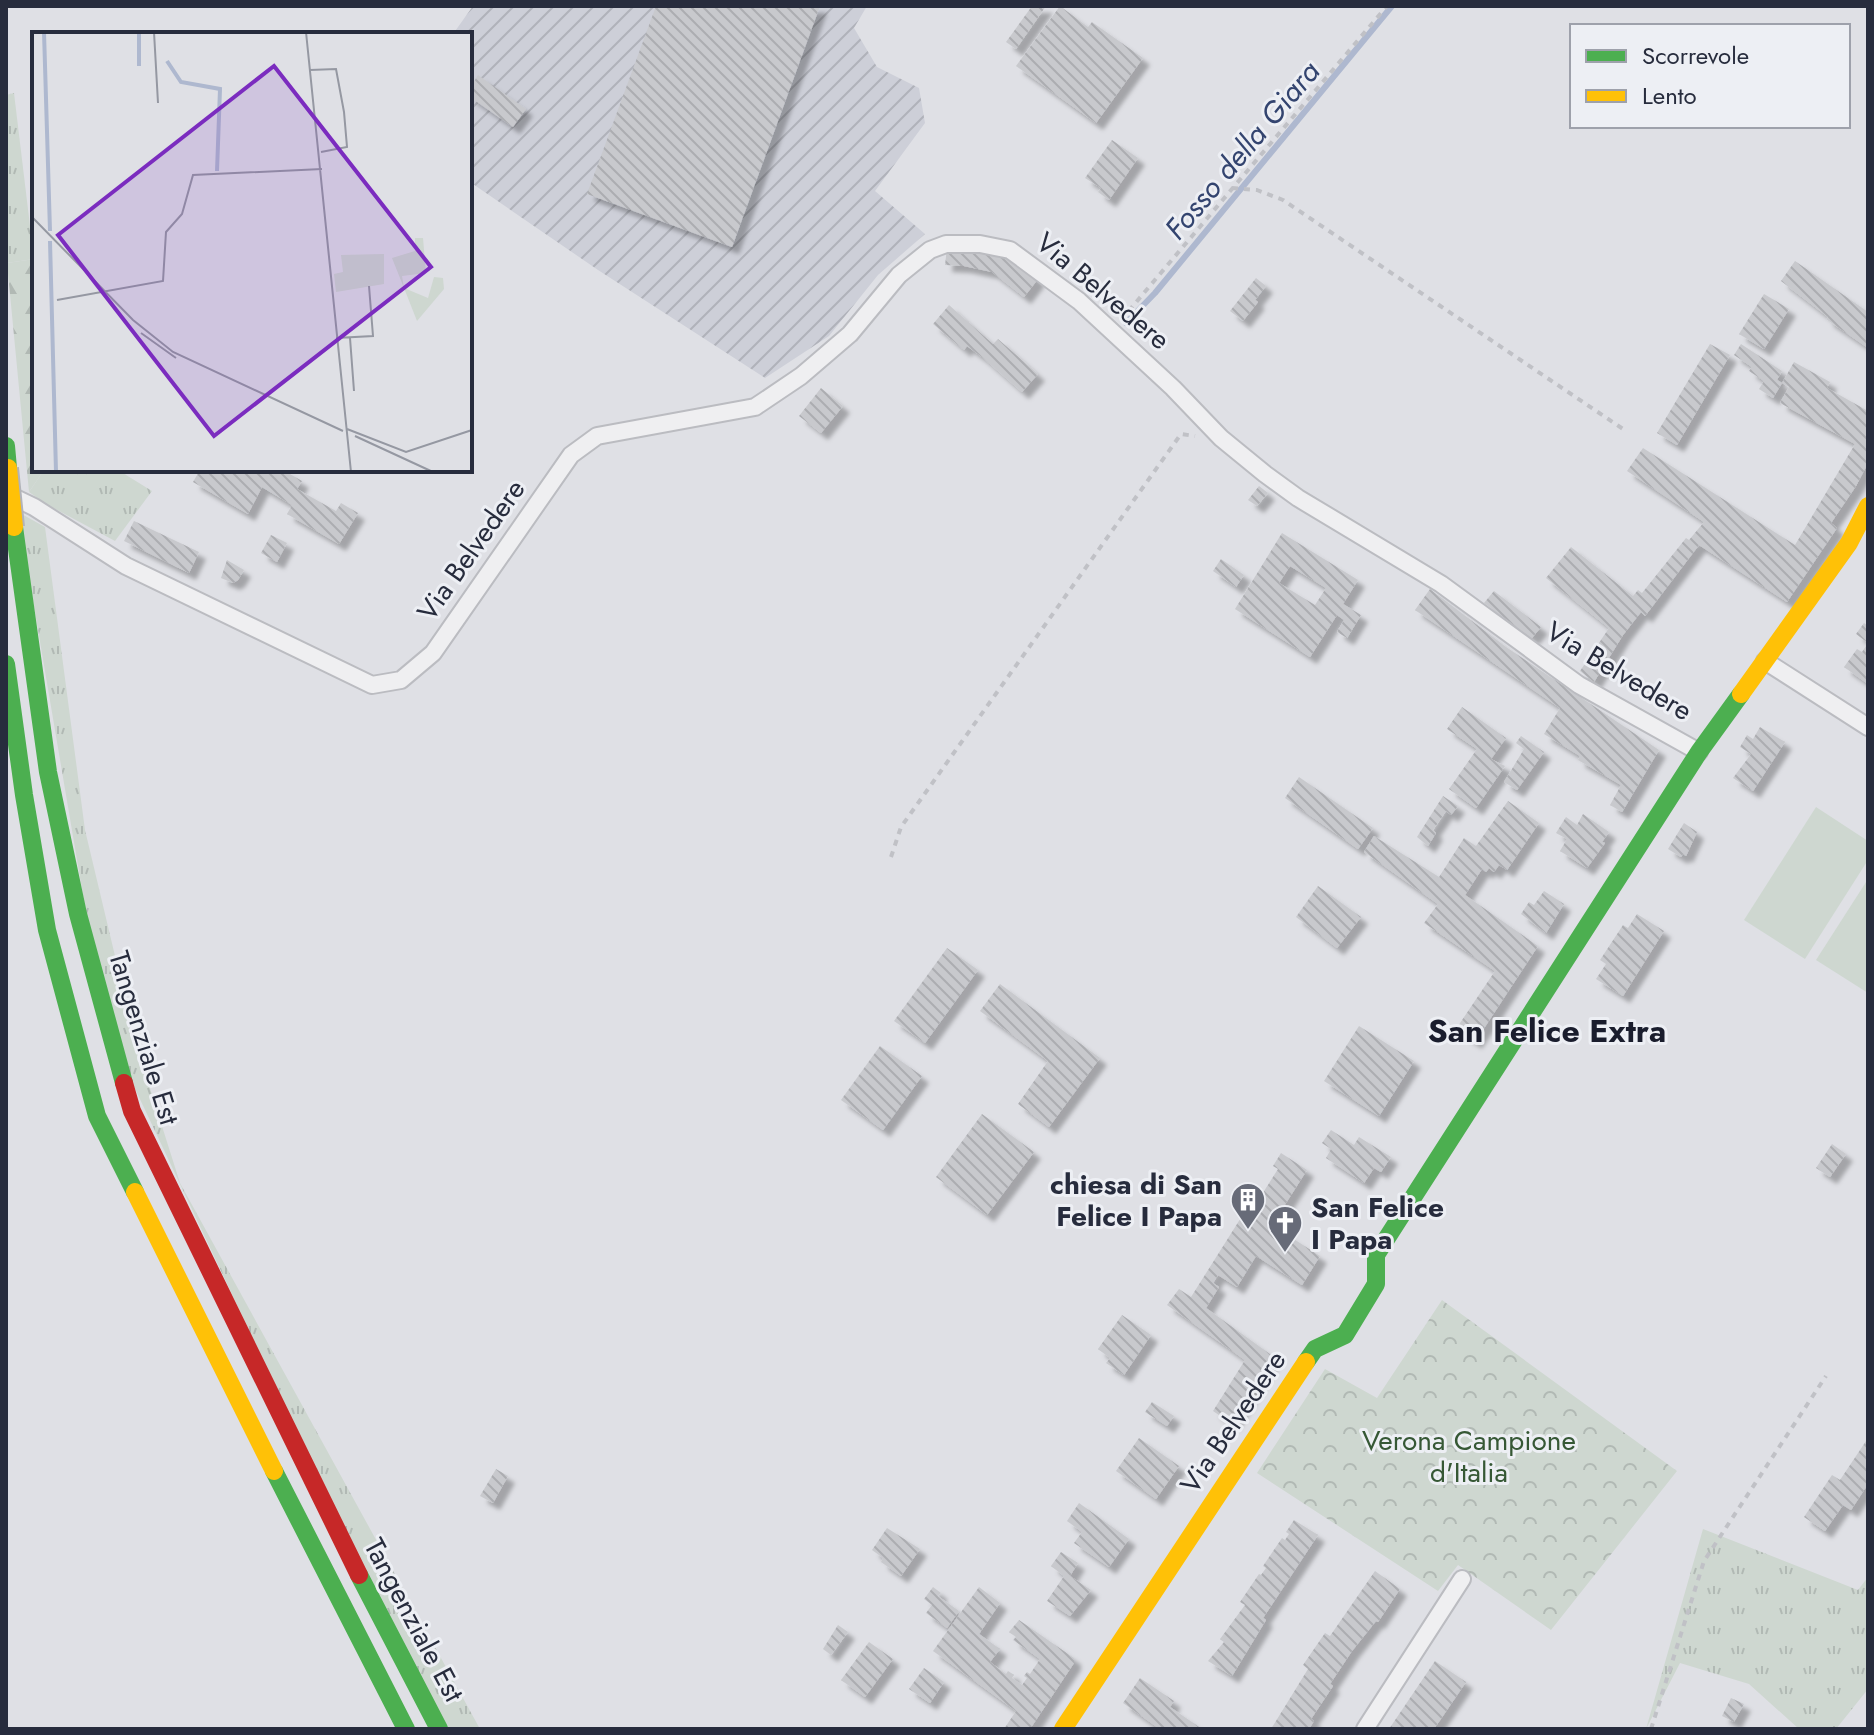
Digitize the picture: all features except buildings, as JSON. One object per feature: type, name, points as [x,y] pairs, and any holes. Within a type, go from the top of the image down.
[{"type":"main road","name":"Tangenziale Est","points":[[6,446],[14,527],[48,772],[78,914],[132,1111],[342,1543],[439,1729]]},
{"type":"main road","name":"Via Belvedere","points":[[1066,1728],[1315,1349],[1345,1335],[1376,1284],[1376,1255],[1699,752],[1849,543],[1868,506]]},
{"type":"main road","name":"Tangenziale Est","points":[[6,664],[47,930],[97,1116],[406,1729]]},
{"type":"street","name":"Via Belvedere","points":[[6,494],[34,507],[126,566],[372,685],[401,680],[433,653],[571,455],[597,436],[755,407],[801,376],[850,334],[899,275],[930,250],[946,244],[980,244],[1010,250],[1079,301],[1221,438],[1298,498],[1441,584],[1579,685],[1699,752]]},
{"type":"street","points":[[1765,661],[1868,727]]},
{"type":"street","points":[[1365,1729],[1462,1579]]},
{"type":"path","points":[[1112,331],[1387,6]]},
{"type":"path","points":[[1232,188],[1257,190],[1283,200],[1623,429]]},
{"type":"path","points":[[891,857],[901,827],[1181,434],[1221,438]]},
{"type":"path","points":[[1651,1729],[1704,1561],[1826,1376]]},
{"type":"shaded area","points":[[473,6],[867,6],[854,28],[877,67],[919,88],[925,123],[875,191],[925,234],[878,275],[829,336],[765,378],[598,270],[472,183],[472,32],[454,32]]},
{"type":"green space","points":[[14,93],[32,242],[32,259],[7,263],[6,95]]},
{"type":"green space","points":[[32,259],[32,472],[43,472],[29,492],[7,263]]},
{"type":"green space","points":[[43,472],[121,472],[152,491],[115,541],[29,492]]},
{"type":"green space","points":[[18,512],[45,527],[85,830],[136,1044],[180,1183],[480,1729],[437,1729],[105,1025]]},
{"type":"green space","points":[[1816,807],[1868,841],[1868,860],[1805,959],[1744,920]]},
{"type":"green space","points":[[1868,879],[1868,993],[1816,960]]},
{"type":"green space","name":"Verona Campione d'Italia","points":[[1442,1300],[1677,1471],[1551,1630],[1458,1565],[1438,1591],[1257,1473],[1325,1369],[1377,1398]]},
{"type":"green space","points":[[1703,1529],[1858,1590],[1868,1577],[1868,1689],[1836,1729],[1799,1729],[1749,1684],[1680,1663],[1646,1729]]},
{"type":"waterway","name":"Fosso della Giara","points":[[1126,323],[1155,293],[1392,6]]},
{"type":"traffic: fast","points":[[6,446],[8,468]]},
{"type":"traffic: fast","points":[[14,527],[48,772],[78,914],[124,1083]]},
{"type":"traffic: fast","points":[[6,664],[47,930],[97,1116],[135,1192]]},
{"type":"traffic: fast","points":[[1306,1362],[1315,1349],[1345,1335],[1376,1284],[1376,1255],[1699,752],[1741,694]]},
{"type":"traffic: fast","points":[[274,1471],[406,1729]]},
{"type":"traffic: fast","points":[[359,1575],[439,1729]]},
{"type":"traffic: slow","points":[[8,468],[14,527]]},
{"type":"traffic: slow","points":[[1741,694],[1849,543],[1868,506]]},
{"type":"traffic: slow","points":[[135,1192],[274,1471]]},
{"type":"traffic: slow","points":[[1063,1729],[1306,1362]]},
{"type":"traffic: jam","points":[[124,1083],[132,1111],[359,1575]]},
{"type":"place","name":"chiesa di San Felice I Papa","points":[[1248,1231]]},
{"type":"place","name":"San Felice I Papa","points":[[1285,1254]]},
{"type":"district","name":"San Felice Extra","points":[[1547,1031]]}]
